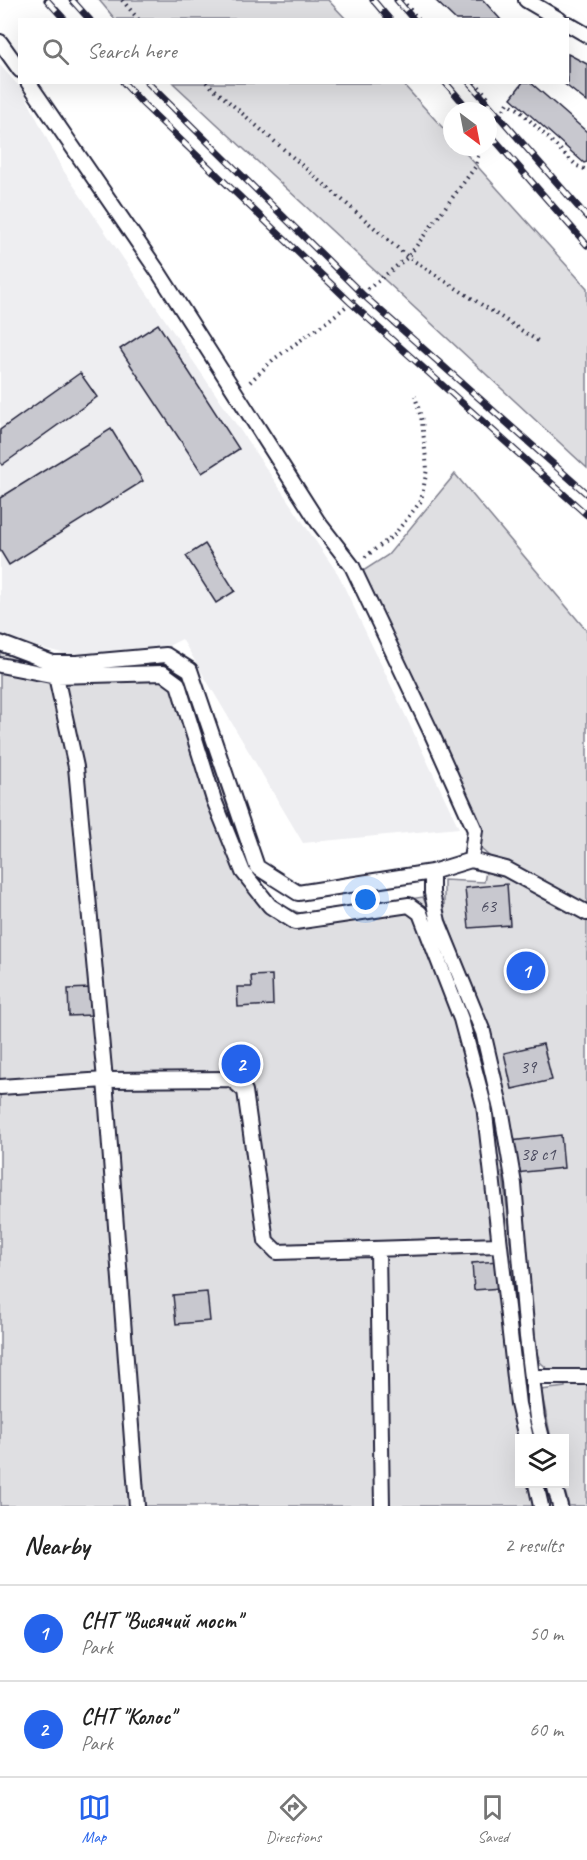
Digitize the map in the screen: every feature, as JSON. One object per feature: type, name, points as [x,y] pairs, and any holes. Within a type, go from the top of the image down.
[{"type":"lane","points":[[526,0],[557,18]]},
{"type":"lane","points":[[569,25],[587,35]]},
{"type":"lane","points":[[0,42],[18,67]]},
{"type":"lane","points":[[29,84],[159,273],[318,522],[352,566],[475,830],[471,860]]},
{"type":"lane","points":[[0,643],[53,663],[166,655],[190,670],[257,867],[298,893],[432,872],[471,860],[506,869],[587,913]]},
{"type":"lane","points":[[0,664],[56,676],[164,673],[178,684],[214,800],[243,872],[270,906],[295,922],[409,905],[420,913],[460,1019],[484,1105],[518,1404],[525,1434]]},
{"type":"lane","points":[[56,676],[76,767],[105,1080],[137,1506]]},
{"type":"lane","points":[[432,872],[432,893],[438,922],[483,1032],[502,1114],[514,1184],[527,1337],[541,1434]]},
{"type":"lane","points":[[0,1086],[105,1080],[231,1078],[245,1091],[266,1240],[277,1252],[499,1245]]},
{"type":"lane","points":[[378,1249],[382,1506]]},
{"type":"lane","points":[[532,1377],[587,1377]]},
{"type":"lane","points":[[537,1488],[541,1506]]},
{"type":"lane","points":[[555,1488],[560,1506]]},
{"type":"path","points":[[122,0],[137,18]]},
{"type":"path","points":[[402,0],[417,18]]},
{"type":"path","points":[[209,84],[408,257],[541,343]]},
{"type":"path","points":[[477,84],[490,99]]},
{"type":"path","points":[[497,121],[508,103],[518,109],[577,166],[587,170]]},
{"type":"path","points":[[237,394],[274,359],[329,320],[408,257],[476,166],[478,156]]},
{"type":"path","points":[[352,566],[394,535],[421,501],[427,469],[422,421],[415,396]]},
{"type":"shaded area","points":[[99,0],[328,0],[345,18],[114,18]]},
{"type":"shaded area","points":[[0,65],[23,91],[61,167],[338,574],[459,828],[303,843],[182,639],[125,668],[0,638]]},
{"type":"shaded area","points":[[174,84],[403,84],[443,128],[443,156],[468,156],[587,288],[587,468]]},
{"type":"shaded area","points":[[455,474],[587,631],[587,1506],[569,1506],[564,1488],[569,1488],[569,1434],[550,1434],[541,1390],[565,1387],[565,1371],[550,1371],[541,1363],[535,1349],[502,1171],[525,1403],[532,1434],[515,1434],[515,1488],[545,1488],[549,1506],[0,1506],[0,652],[50,669],[159,664],[173,668],[186,681],[247,866],[278,904],[304,915],[423,897],[472,1029],[492,1100],[497,1131],[488,1029],[444,914],[444,880],[484,882],[489,856],[481,849],[478,824],[363,571],[388,555]]},
{"type":"building","points":[[435,0],[483,0],[499,18],[454,18]]},
{"type":"building","points":[[569,55],[587,64],[587,102],[564,84],[569,84]]},
{"type":"building","points":[[522,84],[532,84],[587,132],[587,162],[584,163],[511,98]]},
{"type":"building","points":[[158,324],[239,449],[202,473],[120,349]]},
{"type":"building","points":[[80,373],[97,397],[2,465],[0,462],[0,430]]},
{"type":"building","points":[[111,429],[143,481],[9,565],[0,550],[0,498]]},
{"type":"building","points":[[205,544],[235,591],[216,603],[186,556]]},
{"type":"building","points":[[507,884],[510,925],[469,928],[465,888]]},
{"type":"building","points":[[272,975],[273,1005],[238,1007],[237,987],[252,987],[251,976]]},
{"type":"building","points":[[90,988],[91,1015],[69,1016],[68,989]]},
{"type":"building","points":[[543,1044],[552,1080],[512,1089],[504,1053]]},
{"type":"building","points":[[561,1135],[564,1168],[515,1173],[511,1141]]},
{"type":"building","points":[[499,1261],[501,1288],[474,1290],[472,1263]]},
{"type":"building","points":[[207,1292],[210,1321],[176,1324],[173,1295]]},
{"type":"railway","points":[[47,0],[63,18]]},
{"type":"railway","points":[[72,0],[88,18]]},
{"type":"railway","points":[[373,0],[388,18]]},
{"type":"railway","points":[[397,0],[412,18]]},
{"type":"railway","points":[[125,84],[351,303],[587,515]]},
{"type":"railway","points":[[149,84],[362,294],[587,494]]},
{"type":"railway","points":[[447,84],[462,102]]},
{"type":"railway","points":[[471,84],[587,217]]},
{"type":"railway","points":[[497,142],[587,245]]},
{"type":"place","name":"СНТ \"Висячий мост\"","points":[[526,971]]},
{"type":"place","name":"СНТ \"Колос\"","points":[[241,1064]]}]
